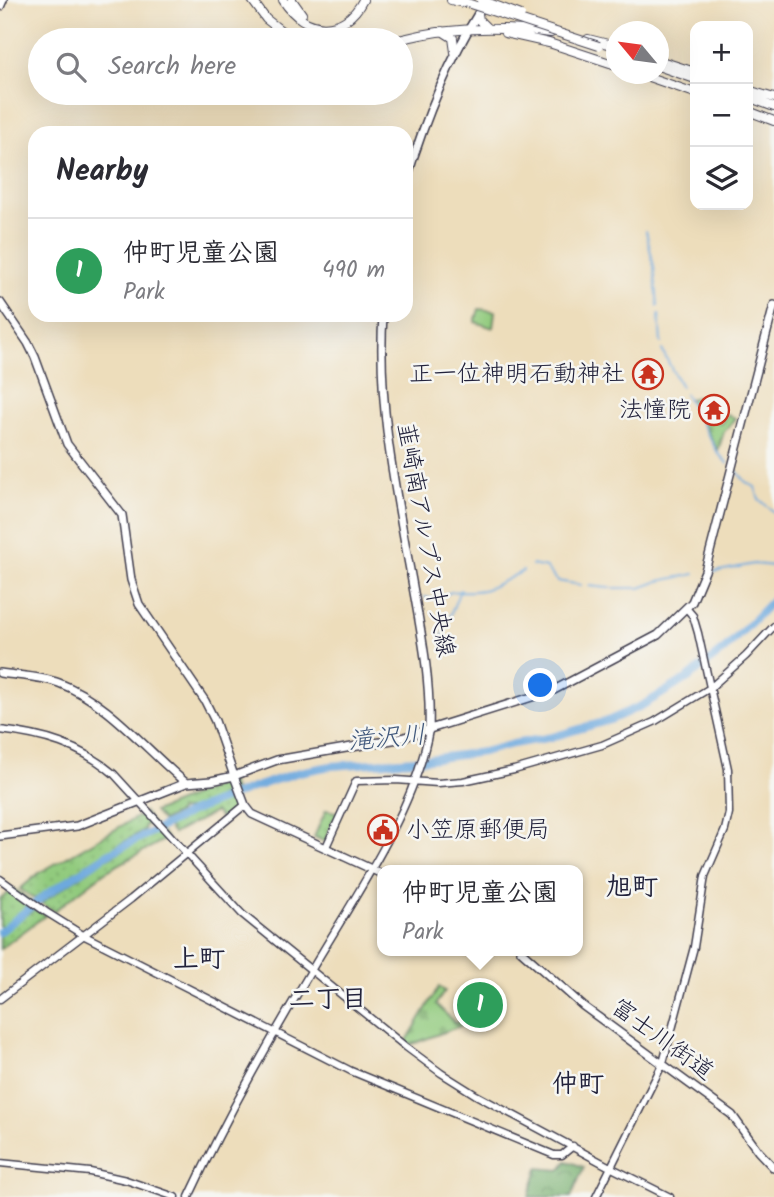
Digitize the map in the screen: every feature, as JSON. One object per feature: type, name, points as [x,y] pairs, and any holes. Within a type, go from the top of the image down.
[{"type":"highway","points":[[252,0],[266,19],[278,28]]},
{"type":"highway","points":[[283,0],[299,19],[323,27],[340,24],[348,19],[363,0]]},
{"type":"highway","points":[[292,0],[301,14],[322,22],[344,16],[358,0]]},
{"type":"highway","points":[[452,0],[472,1],[599,46]]},
{"type":"highway","points":[[472,1],[498,13],[606,48]]},
{"type":"highway","points":[[478,14],[486,27]]},
{"type":"highway","points":[[413,37],[486,27],[556,34],[606,44]]},
{"type":"highway","points":[[467,29],[534,39],[606,62]]},
{"type":"highway","points":[[442,31],[453,37],[455,52]]},
{"type":"highway","points":[[669,63],[690,70]]},
{"type":"highway","points":[[669,70],[690,77]]},
{"type":"highway","points":[[669,84],[690,91]]},
{"type":"highway","points":[[753,92],[774,98]]},
{"type":"highway","points":[[753,99],[774,107]]},
{"type":"highway","points":[[753,113],[774,121]]},
{"type":"main road","points":[[0,7],[3,0]]},
{"type":"main road","points":[[413,159],[424,124],[455,52],[478,14],[472,1]]},
{"type":"main road","points":[[467,29],[472,1]]},
{"type":"main road","points":[[0,302],[28,343],[67,444],[122,515],[131,580],[139,604],[205,701],[215,721],[244,803],[252,814],[377,871]]},
{"type":"main road","points":[[0,836],[77,826],[186,783],[235,778],[277,760],[386,742],[429,730],[554,690],[658,635],[687,609],[701,583],[774,305]]},
{"type":"main road","name":"韮崎南アルプス中央線","points":[[383,322],[382,373],[386,433],[427,662],[429,730]]},
{"type":"main road","points":[[0,673],[58,682],[76,692],[113,715],[186,783]]},
{"type":"main road","name":"富士川街道","points":[[527,956],[583,1006],[732,1115],[774,1168]]},
{"type":"street","points":[[596,1197],[663,1063],[694,947],[705,876],[721,841],[729,813],[731,799],[728,769],[698,633],[693,616],[687,609]]},
{"type":"street","points":[[327,847],[356,781],[463,781],[514,770],[632,734],[710,685],[746,656],[774,626]]},
{"type":"street","points":[[0,730],[36,735],[79,749],[114,774],[242,914],[441,1073],[610,1167],[670,1197]]},
{"type":"street","points":[[189,1197],[222,1128],[371,868],[416,780],[429,730]]},
{"type":"street","points":[[0,999],[186,854],[244,803]]},
{"type":"street","points":[[0,879],[83,934],[275,1034],[373,1081],[554,1154],[562,1155],[573,1146]]},
{"type":"street","points":[[0,1163],[90,1172],[126,1180],[175,1197]]},
{"type":"green space","points":[[479,309],[495,311],[493,328],[475,322]]},
{"type":"green space","points":[[697,397],[713,401],[705,415],[721,424],[727,414],[735,418],[724,432],[718,451],[689,399]]},
{"type":"green space","points":[[230,781],[234,790],[201,806],[180,810],[162,821],[154,812]]},
{"type":"green space","points":[[232,799],[237,806],[222,819],[215,812],[173,834],[167,826],[196,812]]},
{"type":"green space","points":[[326,810],[340,813],[337,821],[333,820],[326,838],[329,839],[327,843],[314,837]]},
{"type":"green space","points":[[144,812],[154,825],[145,824],[144,830],[35,899],[20,889],[39,873],[137,817],[142,817]]},
{"type":"green space","points":[[159,830],[167,838],[105,872],[54,911],[41,903],[104,860]]},
{"type":"green space","points":[[14,889],[36,905],[0,932],[0,899]]},
{"type":"green space","points":[[34,909],[46,915],[0,949],[0,934]]},
{"type":"green space","points":[[439,987],[445,991],[436,1004],[456,1024],[461,1019],[465,1024],[410,1045],[406,1042]]},
{"type":"green space","points":[[475,992],[498,1011],[478,1020],[467,1004]]},
{"type":"green space","points":[[567,1161],[584,1167],[571,1197],[529,1197],[538,1168],[560,1170]]},
{"type":"waterway","points":[[646,231],[654,267],[658,306]]},
{"type":"waterway","points":[[659,314],[661,343]]},
{"type":"waterway","points":[[662,350],[681,387]]},
{"type":"waterway","points":[[685,394],[718,453],[728,464]]},
{"type":"waterway","points":[[735,469],[746,482],[755,487],[759,499],[774,512]]},
{"type":"waterway","points":[[709,573],[754,564],[774,566]]},
{"type":"waterway","points":[[532,565],[546,568],[557,581],[581,585]]},
{"type":"waterway","points":[[424,597],[438,600],[449,593],[480,591],[523,571]]},
{"type":"waterway","points":[[589,586],[640,588],[695,574]]},
{"type":"waterway","points":[[442,637],[460,590]]},
{"type":"waterway","name":"滝沢川","points":[[0,932],[44,896],[108,854],[193,811],[255,787],[299,772],[331,766],[483,752],[552,737],[610,720],[643,705],[688,678],[726,648],[774,599]]},
{"type":"place","name":"正一位神明石動神社","points":[[648,374]]},
{"type":"place","name":"法憧院","points":[[714,410]]},
{"type":"place","name":"小笠原郵便局","points":[[383,830]]},
{"type":"place","name":"仲町児童公園","points":[[480,1005]]},
{"type":"district","name":"旭町","points":[[632,888]]},
{"type":"district","name":"上町","points":[[199,960]]},
{"type":"district","name":"二丁目","points":[[328,1000]]},
{"type":"district","name":"仲町","points":[[578,1085]]}]
